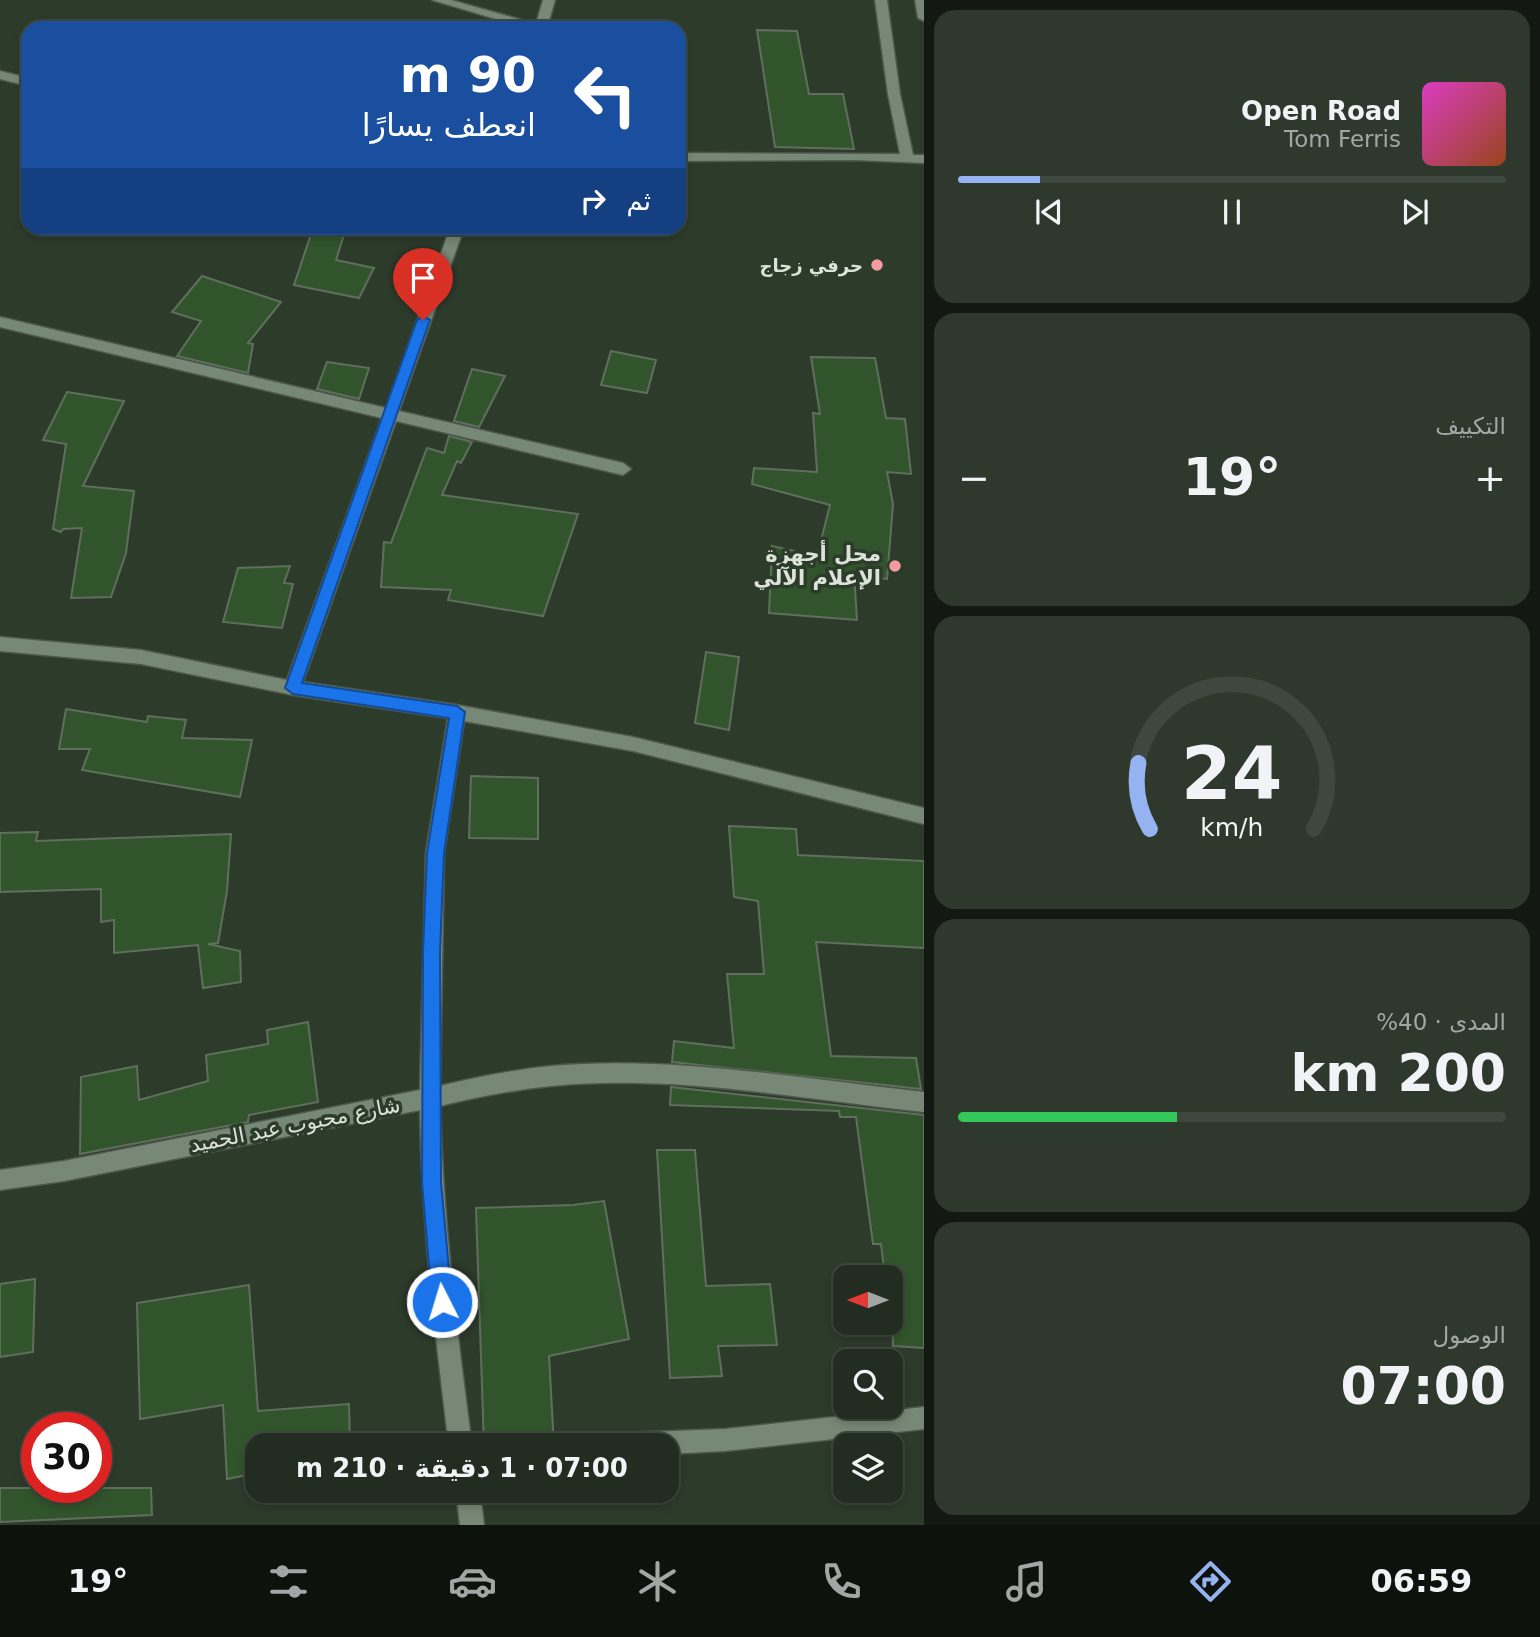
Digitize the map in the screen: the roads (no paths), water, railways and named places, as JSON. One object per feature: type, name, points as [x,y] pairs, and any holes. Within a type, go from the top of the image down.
[{"type":"street","points":[[438,0],[514,21]]},
{"type":"street","points":[[542,21],[550,0]]},
{"type":"street","points":[[881,0],[907,158]]},
{"type":"street","points":[[921,0],[924,18]]},
{"type":"street","points":[[0,75],[21,80]]},
{"type":"street","points":[[686,158],[856,156],[924,159]]},
{"type":"street","points":[[293,688],[454,235]]},
{"type":"street","points":[[0,322],[623,469]]},
{"type":"street","points":[[0,644],[141,657],[293,688],[457,712],[633,744],[924,816]]},
{"type":"street","points":[[457,712],[435,853],[430,1098],[432,1182],[440,1275],[459,1433]]},
{"type":"street","name":"شارع محبوب عبد الحميد","points":[[0,1180],[64,1171],[493,1083],[578,1073],[654,1074],[924,1102]]},
{"type":"street","points":[[679,1442],[725,1440],[924,1418]]},
{"type":"street","points":[[469,1503],[472,1525]]},
{"type":"place","name":"حرفي زجاج","points":[[877,265]]},
{"type":"place","name":"محل أجهزة الإعلام الآلي","points":[[895,566]]}]
